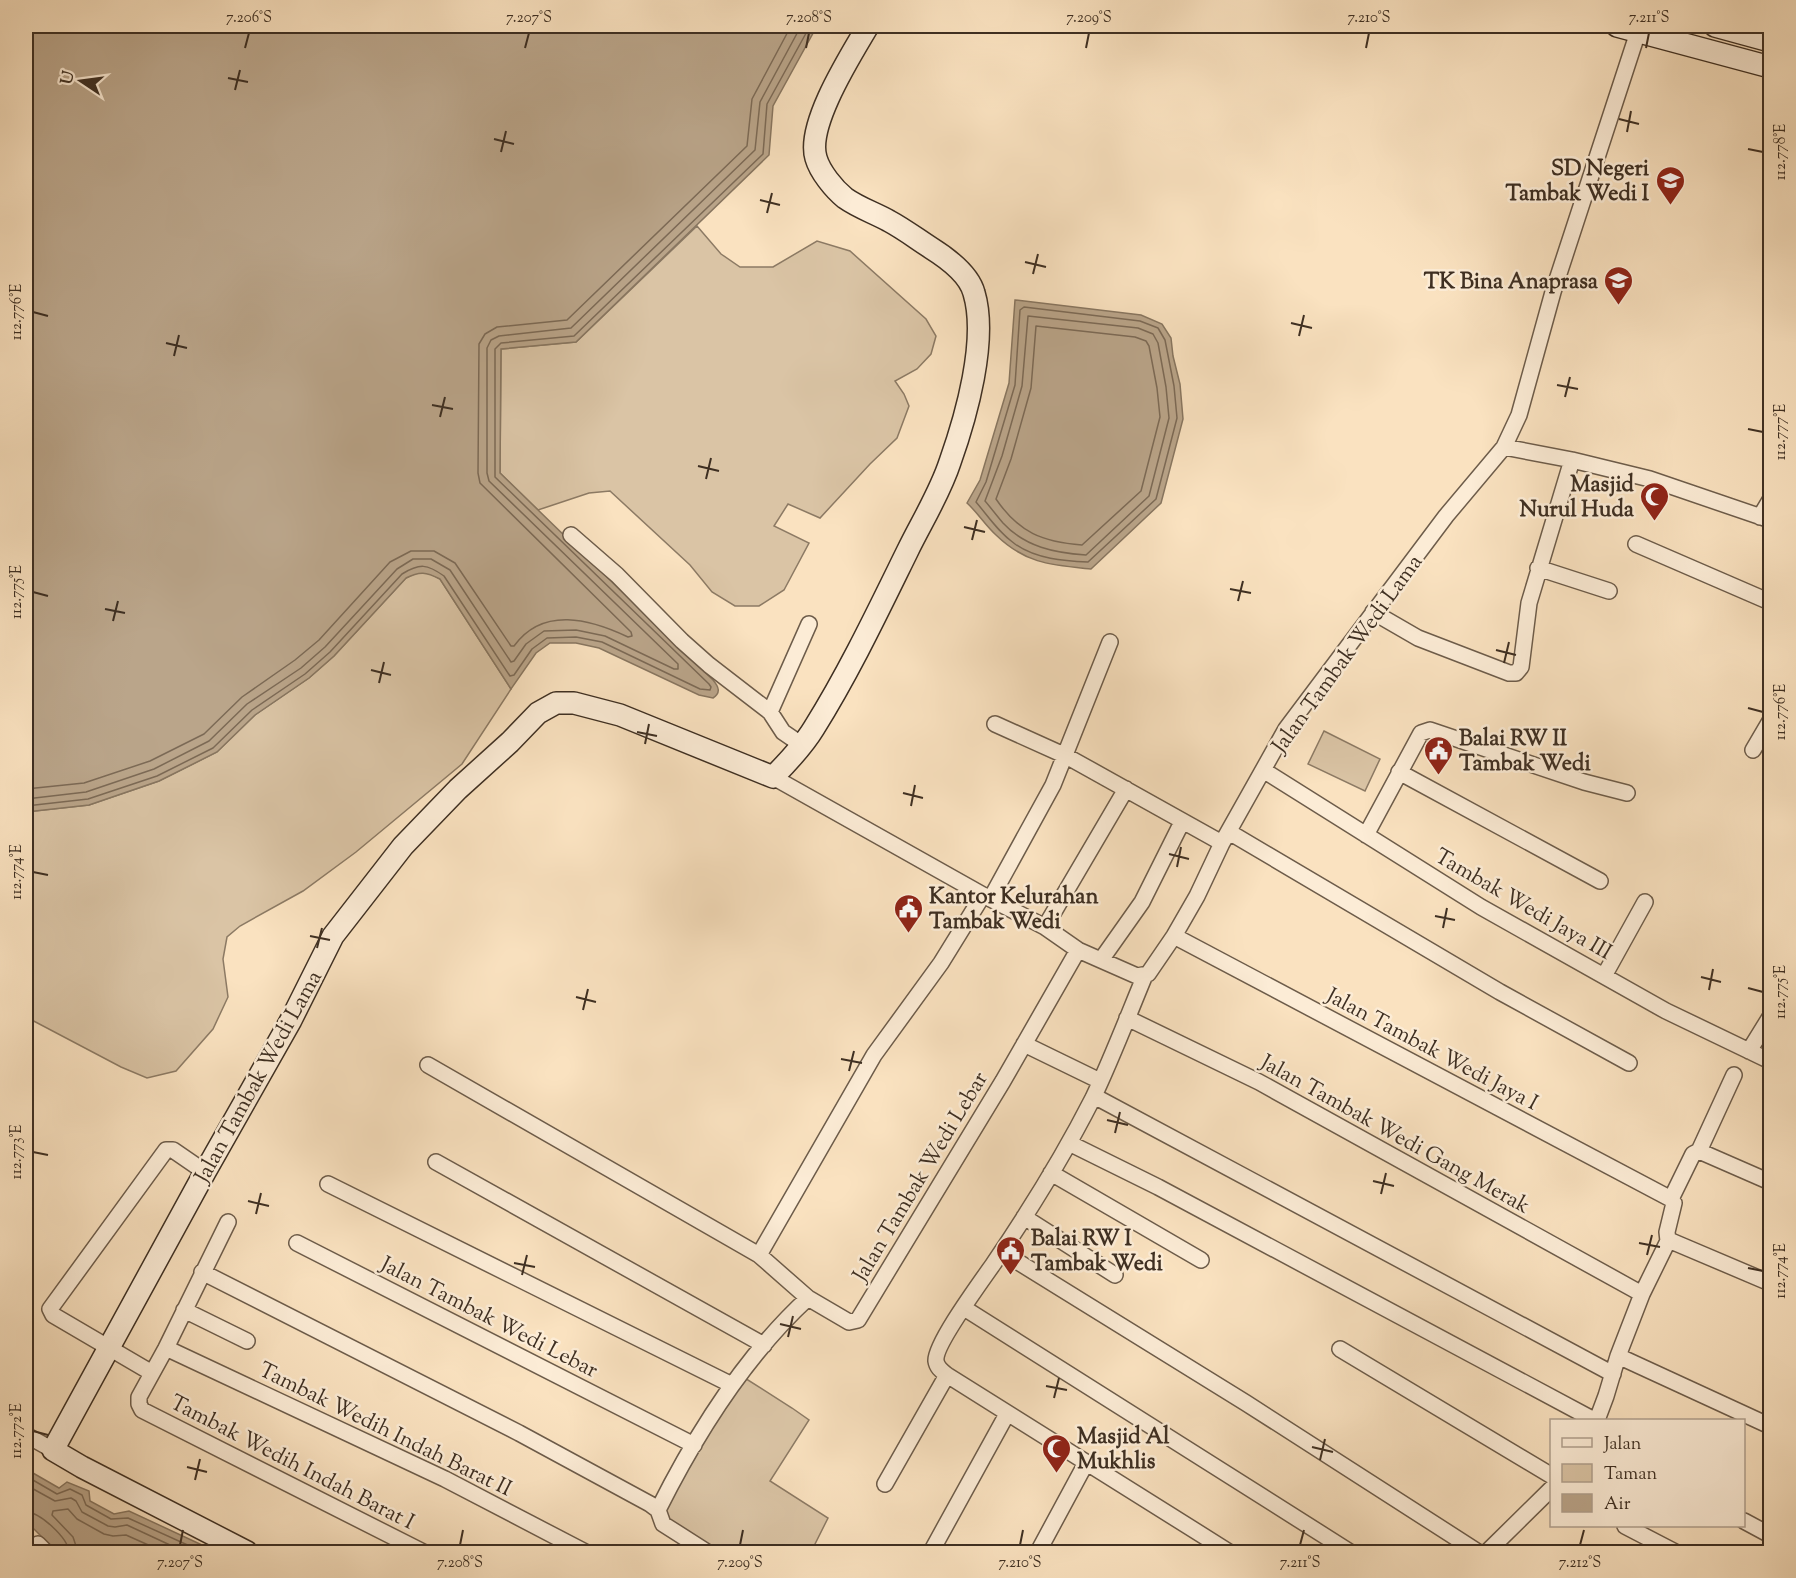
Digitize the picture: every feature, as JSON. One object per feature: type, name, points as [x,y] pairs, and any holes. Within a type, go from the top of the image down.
[{"type":"street","points":[[773,777],[814,730],[858,650],[949,465],[963,423],[976,350],[978,325],[974,293],[967,278],[941,255],[890,221],[843,196],[822,171],[816,158],[814,141],[819,121],[840,76],[868,26]]},
{"type":"street","points":[[1617,26],[1770,67]]},
{"type":"street","points":[[1715,26],[1770,41]]},
{"type":"street","name":"Jalan Tambak Wedi Lama","points":[[53,1450],[291,1020],[324,953],[342,923],[403,846],[458,789],[538,713],[556,703],[584,705],[628,718],[773,777],[1045,927],[1078,950],[1137,976],[1149,972],[1174,936],[1197,896],[1286,729],[1446,516],[1504,447],[1519,415],[1553,292],[1638,32]]},
{"type":"street","points":[[1504,447],[1572,460],[1650,479],[1765,519],[1770,500]]},
{"type":"street","points":[[1373,612],[1418,638],[1509,673],[1516,673],[1521,667],[1529,603],[1538,568],[1572,460]]},
{"type":"street","points":[[571,536],[617,575],[682,641],[770,712],[783,732],[802,745]]},
{"type":"street","points":[[1636,544],[1770,602]]},
{"type":"street","points":[[1538,568],[1609,591]]},
{"type":"street","points":[[770,712],[809,624]]},
{"type":"street","points":[[759,1255],[874,1055],[987,897],[1053,784],[1110,642]]},
{"type":"street","points":[[1753,750],[1769,723]]},
{"type":"street","points":[[994,724],[1065,756],[1182,822],[1226,838],[1629,1063]]},
{"type":"street","points":[[1366,835],[1421,733],[1430,730],[1584,782],[1627,793]]},
{"type":"street","name":"Tambak Wedi Jaya III","points":[[1263,770],[1481,907],[1666,1011],[1770,1061]]},
{"type":"street","points":[[1399,772],[1600,881]]},
{"type":"street","points":[[1045,927],[1126,789]]},
{"type":"street","points":[[1101,960],[1142,902],[1182,822]]},
{"type":"street","points":[[1604,976],[1645,902]]},
{"type":"street","name":"Jalan Tambak Wedi Jaya I","points":[[1174,936],[1671,1199]]},
{"type":"street","name":"Jalan Tambak Wedi Lebar","points":[[428,1065],[759,1255],[808,1299],[849,1322],[858,1320],[1078,950]]},
{"type":"street","points":[[1145,975],[1097,1088],[1069,1143],[1002,1252],[964,1308],[938,1351],[936,1360],[938,1368],[947,1375],[1220,1550]]},
{"type":"street","points":[[1749,1051],[1770,1017]]},
{"type":"street","name":"Jalan Tambak Wedi Gang Merak","points":[[1127,1018],[1258,1082],[1642,1294]]},
{"type":"street","points":[[1024,1044],[1097,1088],[1613,1374]]},
{"type":"street","points":[[1595,1419],[1642,1294],[1668,1241],[1667,1232],[1674,1203],[1671,1199],[1693,1154],[1699,1151],[1734,1075]]},
{"type":"street","points":[[1069,1143],[1158,1187],[1593,1419]]},
{"type":"street","points":[[205,1172],[173,1150],[166,1150],[50,1309],[53,1315],[152,1373],[228,1222]]},
{"type":"street","points":[[1699,1151],[1770,1182]]},
{"type":"street","points":[[436,1162],[764,1345]]},
{"type":"street","points":[[1051,1173],[1201,1260]]},
{"type":"street","name":"Jalan Tambak Wedi Lebar","points":[[328,1184],[732,1385]]},
{"type":"street","points":[[1024,1217],[1115,1275]]},
{"type":"street","points":[[1668,1241],[1671,1240],[1770,1283]]},
{"type":"street","name":"Jalan Tambak Wedi Lebar","points":[[297,1243],[694,1445]]},
{"type":"street","points":[[1002,1252],[1256,1409],[1478,1552]]},
{"type":"street","points":[[202,1272],[519,1433],[650,1504],[658,1510],[663,1524],[707,1552]]},
{"type":"street","points":[[658,1510],[694,1445],[732,1385],[764,1345],[808,1299]]},
{"type":"street","points":[[964,1308],[1350,1552]]},
{"type":"street","points":[[184,1310],[247,1341]]},
{"type":"street","name":"Tambak Wedih Indah Barat II","points":[[166,1348],[445,1479],[585,1552]]},
{"type":"street","points":[[1340,1349],[1550,1475]]},
{"type":"street","points":[[1618,1356],[1770,1426]]},
{"type":"street","name":"Tambak Wedih Indah Barat I","points":[[152,1373],[139,1397],[142,1410],[423,1552]]},
{"type":"street","points":[[885,1484],[947,1375]]},
{"type":"street","points":[[931,1552],[1007,1414]]},
{"type":"street","points":[[26,1435],[82,1467],[247,1552]]},
{"type":"street","points":[[1038,1552],[1086,1463]]},
{"type":"street","points":[[1490,1549],[1550,1489]]},
{"type":"street","points":[[1745,1522],[1770,1535]]},
{"type":"street","points":[[1627,1527],[1675,1552]]},
{"type":"street","points":[[1490,1549],[1509,1552]]},
{"type":"green space","points":[[697,226],[721,254],[740,267],[773,267],[817,241],[850,251],[926,319],[936,336],[931,354],[917,369],[895,381],[909,406],[897,438],[820,518],[788,504],[774,526],[809,543],[784,590],[759,606],[735,606],[712,592],[690,565],[610,491],[589,493],[538,510],[500,473],[501,349],[576,342]]},
{"type":"green space","points":[[418,572],[427,572],[440,579],[511,689],[462,764],[356,852],[303,891],[240,926],[227,937],[223,959],[228,997],[213,1029],[176,1071],[147,1078],[121,1067],[26,1017],[26,812],[89,805],[159,781],[217,752],[255,715],[309,678],[334,656],[406,578]]},
{"type":"green space","points":[[1324,731],[1380,759],[1365,791],[1308,764]]},
{"type":"green space","points":[[740,1375],[809,1420],[770,1481],[828,1518],[811,1552],[707,1552],[663,1524],[663,1501]]},
{"type":"water","points":[[26,26],[817,26],[773,106],[769,155],[576,342],[501,349],[500,473],[713,680],[718,690],[716,696],[713,698],[699,695],[599,648],[576,643],[550,643],[536,653],[511,689],[440,579],[419,573],[406,578],[334,656],[309,678],[255,715],[217,752],[159,781],[89,805],[26,812]]},
{"type":"water","points":[[1015,300],[1141,315],[1162,324],[1171,338],[1180,384],[1183,419],[1161,503],[1091,569],[1051,564],[1018,552],[996,535],[967,503],[980,480],[1009,383]]},
{"type":"water","points":[[26,1469],[59,1488],[67,1482],[89,1491],[90,1501],[114,1514],[129,1511],[217,1552],[57,1552],[26,1524]]},
{"type":"place","name":"SD Negeri Tambak Wedi I","points":[[1670,206]]},
{"type":"place","name":"TK Bina Anaprasa","points":[[1619,306]]},
{"type":"place","name":"Masjid Nurul Huda","points":[[1655,522]]},
{"type":"place","name":"Balai RW II Tambak Wedi","points":[[1438,776]]},
{"type":"place","name":"Kantor Kelurahan Tambak Wedi","points":[[908,934]]},
{"type":"place","name":"Balai RW I Tambak Wedi","points":[[1010,1276]]},
{"type":"place","name":"Masjid Al Mukhlis","points":[[1056,1474]]}]
